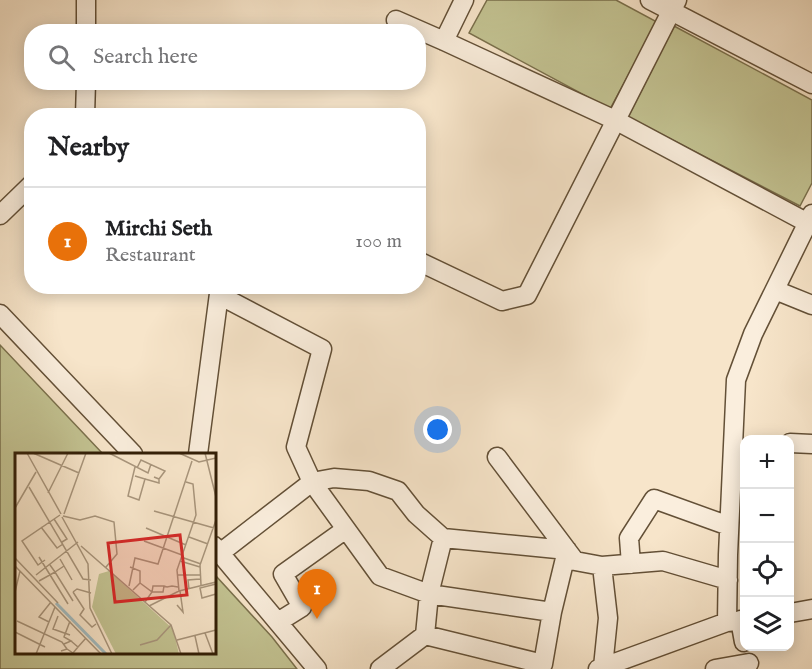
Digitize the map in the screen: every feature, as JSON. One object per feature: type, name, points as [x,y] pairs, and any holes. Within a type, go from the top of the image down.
[{"type":"street","points":[[86,0],[86,24]]},
{"type":"street","points":[[444,41],[464,0]]},
{"type":"street","points":[[650,0],[674,6],[812,84]]},
{"type":"street","points":[[426,265],[502,301],[527,295],[674,6]]},
{"type":"street","points":[[396,20],[405,24]]},
{"type":"street","points":[[426,33],[615,120],[810,218],[804,251],[775,290],[753,334],[736,380],[739,440],[729,526],[728,580],[737,621],[600,668],[608,618],[603,566]]},
{"type":"street","points":[[85,108],[86,90]]},
{"type":"street","points":[[0,215],[24,192]]},
{"type":"street","points":[[775,290],[812,305]]},
{"type":"street","points":[[198,453],[220,294]]},
{"type":"street","points":[[225,294],[322,349],[296,447],[312,482],[380,576],[429,594],[552,612]]},
{"type":"street","points":[[0,314],[132,453]]},
{"type":"street","points":[[794,443],[812,444]]},
{"type":"street","points":[[497,457],[575,561],[603,566],[663,561],[728,580]]},
{"type":"street","points":[[317,669],[217,549],[312,482],[334,478],[369,481],[398,491],[416,514],[443,538],[567,550]]},
{"type":"street","points":[[631,564],[629,538],[654,499],[729,526]]},
{"type":"street","points":[[278,622],[302,607],[283,574],[346,529]]},
{"type":"street","points":[[380,669],[425,635],[429,594],[443,538]]},
{"type":"street","points":[[425,635],[543,664],[552,612],[567,550]]},
{"type":"street","points":[[794,612],[812,609]]},
{"type":"street","points":[[715,669],[748,660]]},
{"type":"green space","points":[[487,0],[616,0],[657,22],[610,109],[469,33]]},
{"type":"green space","points":[[674,26],[812,100],[812,183],[800,206],[628,117]]},
{"type":"green space","points":[[0,345],[102,453],[15,453],[15,654],[216,654],[216,576],[272,637],[297,669],[0,669]]},
{"type":"place","name":"Mirchi Seth","points":[[317,619]]}]
